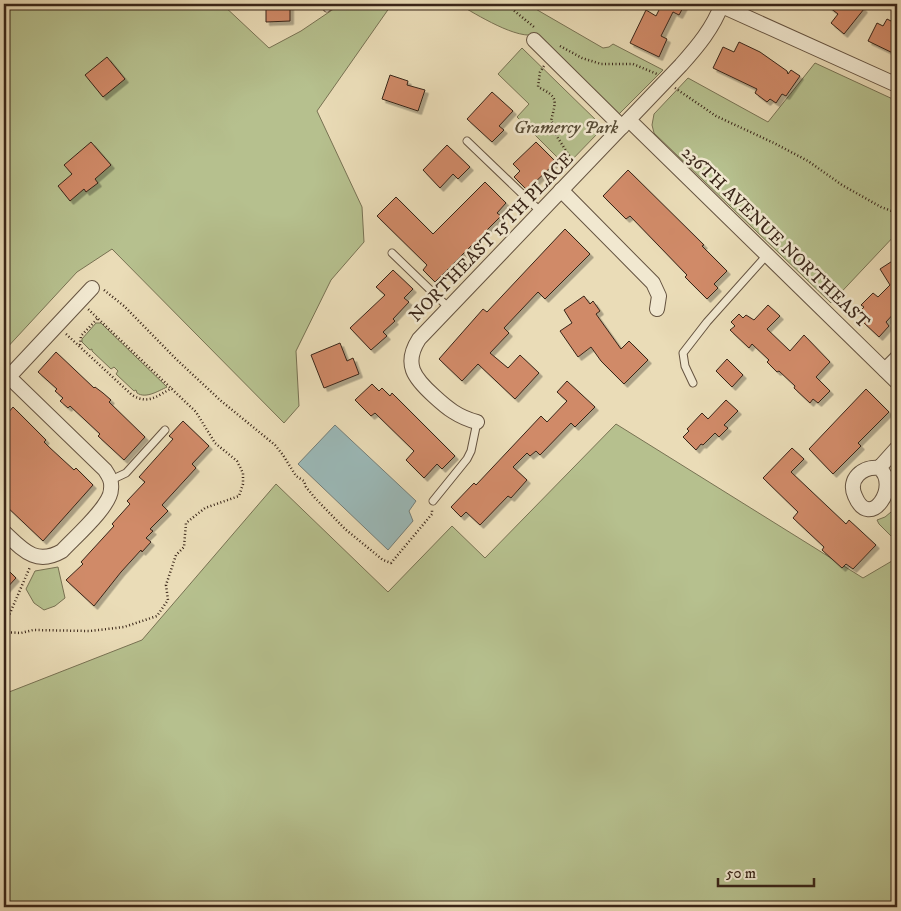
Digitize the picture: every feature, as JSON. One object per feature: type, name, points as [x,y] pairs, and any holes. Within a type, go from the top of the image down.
[{"type":"street","name":"NORTHEAST 15TH PLACE","points":[[477,422],[467,420],[452,412],[418,380],[414,375],[411,362],[412,349],[419,339],[700,44],[711,28],[722,5]]},
{"type":"street","points":[[722,5],[897,84]]},
{"type":"street","name":"236TH AVENUE NORTHEAST","points":[[534,40],[767,254],[897,382]]},
{"type":"street","points":[[561,190],[654,283],[659,296],[658,309]]},
{"type":"street","points":[[4,532],[30,555],[40,557],[53,556],[62,550],[108,502],[112,490],[111,480],[105,470],[88,452],[6,380],[92,288]]},
{"type":"street","points":[[885,370],[897,358]]},
{"type":"street","points":[[879,468],[897,448]]},
{"type":"lane","points":[[467,141],[541,212]]},
{"type":"lane","points":[[392,253],[449,308]]},
{"type":"lane","points":[[692,383],[684,366],[683,352],[767,254]]},
{"type":"lane","points":[[433,501],[467,459],[471,451],[477,422]]},
{"type":"lane","points":[[111,480],[126,473],[165,430]]},
{"type":"path","points":[[560,46],[582,58],[601,64],[633,64],[652,71],[716,116],[783,147],[808,161],[842,185],[881,207],[897,213]]},
{"type":"path","points":[[552,58],[540,72],[538,87],[549,91],[553,96],[556,102],[552,121],[557,129],[556,136],[568,156],[581,170]]},
{"type":"path","points":[[92,288],[98,293],[103,289],[124,306],[220,400],[275,445],[296,476],[304,480],[306,487],[315,498],[345,529],[383,560],[391,563],[408,544],[432,514],[433,501]]},
{"type":"path","points":[[4,632],[21,634],[34,630],[90,631],[124,627],[158,616],[168,600],[166,585],[176,555],[184,547],[186,523],[205,508],[239,496],[243,484],[243,473],[236,461],[215,443],[196,412],[86,306]]},
{"type":"path","points":[[79,346],[81,336],[98,318]]},
{"type":"path","points":[[63,331],[132,395],[141,400],[149,400],[172,388]]},
{"type":"path","points":[[4,627],[31,565]]},
{"type":"green space","points":[[4,4],[222,4],[269,48],[301,31],[341,4],[392,4],[317,111],[362,207],[364,242],[331,280],[296,351],[299,406],[284,423],[112,249],[77,272],[4,351]]},
{"type":"green space","points":[[458,4],[527,4],[603,48],[613,44],[663,70],[619,114],[537,34],[519,34],[508,30]]},
{"type":"green space","name":"Gramercy Park","points":[[522,48],[600,124],[598,133],[566,166],[517,117],[529,104],[498,74]]},
{"type":"green space","points":[[815,63],[897,101],[897,149],[894,167],[897,170],[897,233],[831,303],[654,133],[652,125],[654,114],[688,78],[768,122]]},
{"type":"green space","points":[[96,323],[101,323],[167,387],[148,395],[141,395],[136,390],[134,391],[116,374],[118,371],[114,367],[111,369],[92,349],[90,350],[82,342],[82,339]]},
{"type":"green space","points":[[616,424],[863,578],[897,558],[897,907],[4,907],[4,694],[142,640],[276,484],[388,592],[452,526],[485,558]]},
{"type":"green space","points":[[897,507],[897,542],[877,520],[885,517]]},
{"type":"green space","points":[[58,567],[65,598],[55,606],[44,610],[34,603],[26,589],[35,571]]},
{"type":"water","points":[[335,425],[416,501],[409,511],[413,521],[388,550],[298,464]]},
{"type":"building","points":[[266,4],[290,4],[290,21],[266,22]]},
{"type":"building","points":[[655,4],[685,4],[679,15],[673,12],[661,36],[667,39],[659,57],[630,43],[646,10],[656,16],[661,6]]},
{"type":"building","points":[[825,4],[858,4],[864,9],[844,34],[831,23],[838,14]]},
{"type":"building","points":[[887,19],[897,24],[897,55],[868,41],[877,23],[883,26]]},
{"type":"building","points":[[739,42],[760,52],[787,71],[788,74],[791,70],[800,76],[786,96],[782,94],[776,103],[770,99],[767,102],[755,93],[757,89],[713,68],[723,47],[734,52]]},
{"type":"building","points":[[107,57],[125,79],[103,97],[85,75]]},
{"type":"building","points":[[390,75],[408,81],[407,85],[425,90],[418,111],[382,99]]},
{"type":"building","points":[[492,92],[513,111],[499,126],[504,130],[492,142],[467,119]]},
{"type":"building","points":[[91,142],[111,165],[95,179],[98,183],[86,192],[84,189],[70,201],[58,186],[72,174],[64,165]]},
{"type":"building","points":[[536,142],[556,162],[527,190],[514,177],[520,171],[513,164]]},
{"type":"building","points":[[447,145],[470,167],[458,179],[453,174],[440,188],[423,170]]},
{"type":"building","points":[[628,170],[704,245],[702,246],[727,271],[714,284],[718,288],[707,299],[685,277],[687,275],[630,216],[626,219],[603,196]]},
{"type":"building","points":[[485,182],[506,203],[497,213],[501,216],[435,282],[423,270],[427,265],[377,216],[396,197],[433,234]]},
{"type":"building","points":[[565,229],[590,254],[545,299],[538,292],[504,328],[509,333],[490,353],[508,368],[520,355],[539,373],[515,399],[478,364],[462,381],[439,359],[483,309],[487,312]]},
{"type":"building","points":[[897,258],[897,310],[886,322],[889,326],[879,337],[863,322],[866,319],[859,312],[864,307],[861,305],[873,293],[878,297],[890,285],[880,269]]},
{"type":"building","points":[[393,270],[413,289],[404,298],[409,302],[393,319],[395,321],[383,332],[387,336],[371,350],[350,328],[385,295],[376,287]]},
{"type":"building","points":[[584,296],[590,304],[593,301],[600,311],[596,314],[621,349],[629,341],[648,360],[624,384],[601,361],[591,347],[578,357],[560,331],[572,323],[564,310]]},
{"type":"building","points":[[768,305],[780,316],[767,329],[790,351],[804,335],[830,362],[816,377],[830,391],[818,403],[813,399],[810,403],[794,388],[795,386],[767,362],[769,360],[752,344],[749,348],[730,330],[735,326],[731,322],[739,314],[743,318],[746,315],[754,320]]},
{"type":"building","points":[[340,343],[347,361],[353,358],[359,374],[324,388],[311,355]]},
{"type":"building","points":[[56,352],[94,388],[111,400],[109,402],[145,437],[124,460],[70,406],[68,408],[60,401],[63,398],[55,391],[57,389],[38,372]]},
{"type":"building","points":[[727,359],[743,375],[732,387],[716,371]]},
{"type":"building","points":[[567,381],[595,407],[575,427],[571,423],[540,455],[536,451],[530,456],[527,453],[513,467],[527,480],[511,498],[508,496],[480,525],[466,512],[461,517],[451,507],[474,483],[476,485],[541,416],[547,422],[567,401],[557,392]]},
{"type":"building","points":[[372,384],[379,391],[382,388],[390,396],[392,393],[455,456],[442,469],[437,464],[424,478],[406,460],[414,451],[375,413],[371,416],[355,400]]},
{"type":"building","points":[[866,389],[889,412],[858,443],[861,446],[833,474],[809,449]]},
{"type":"building","points":[[726,400],[738,411],[724,425],[728,428],[719,437],[715,433],[696,450],[683,437],[689,431],[687,429],[702,413],[708,419]]},
{"type":"building","points":[[13,407],[46,440],[44,442],[49,447],[74,470],[76,468],[93,485],[43,541],[4,504],[4,418]]},
{"type":"building","points":[[183,421],[209,446],[192,464],[196,468],[162,505],[168,511],[150,529],[153,531],[146,538],[151,542],[121,572],[94,606],[66,580],[83,564],[81,562],[114,526],[112,524],[130,504],[127,501],[145,482],[139,477],[173,439],[169,436]]},
{"type":"building","points":[[792,448],[804,459],[791,472],[846,524],[849,520],[876,545],[853,569],[846,564],[842,568],[822,550],[824,547],[793,518],[798,512],[763,478]]},
{"type":"building","points":[[9,571],[16,578],[4,591],[4,577]]}]
